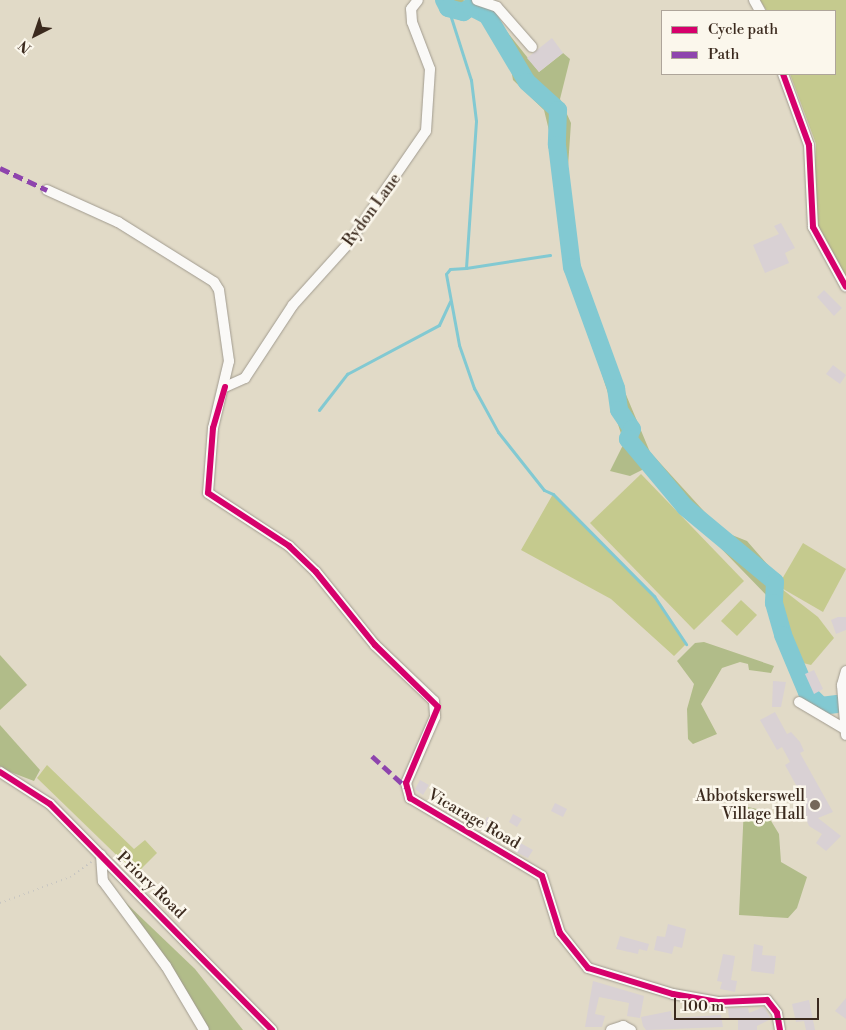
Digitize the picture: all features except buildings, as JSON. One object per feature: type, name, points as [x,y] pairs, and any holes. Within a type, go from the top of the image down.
[{"type":"street","name":"Rydon Lane","points":[[225,387],[245,378],[293,305],[348,244],[426,131],[430,69],[412,22],[411,9],[418,0]]},
{"type":"street","points":[[477,0],[497,7],[532,47]]},
{"type":"street","points":[[783,75],[809,145],[812,228],[846,287]]},
{"type":"street","points":[[47,190],[118,222],[214,282],[224,305],[229,340],[225,387]]},
{"type":"street","name":"Vicarage Road","points":[[225,387],[213,428],[208,493],[255,522],[310,565],[374,645],[438,707],[406,783],[410,798],[542,876],[560,933],[588,968],[673,994],[719,1002],[767,1000],[778,1013],[780,1030]]},
{"type":"street","points":[[846,671],[842,684],[846,733]]},
{"type":"street","points":[[800,702],[846,733]]},
{"type":"street","name":"Priory Road","points":[[0,772],[50,804],[272,1030]]},
{"type":"street","points":[[101,856],[103,881],[166,966],[204,1030]]},
{"type":"street","points":[[611,1030],[624,1026],[631,1030]]},
{"type":"path","points":[[0,903],[70,877],[101,856]]},
{"type":"green space","points":[[444,0],[463,0],[492,13],[539,72],[563,53],[570,59],[560,99],[571,123],[567,181],[578,280],[650,452],[722,531],[747,541],[781,580],[782,589],[774,603],[644,469],[630,476],[610,471],[624,443],[563,253],[553,147],[544,110],[513,80],[509,58],[471,7],[463,12],[448,8]]},
{"type":"green space","points":[[760,0],[846,0],[846,277],[823,243],[813,208],[816,144],[790,75],[836,75],[836,10],[766,10]]},
{"type":"green space","points":[[641,474],[744,581],[694,630],[590,523]]},
{"type":"green space","points":[[553,494],[654,596],[686,644],[674,656],[611,599],[521,550]]},
{"type":"green space","points":[[803,543],[846,569],[823,612],[778,586]]},
{"type":"green space","points":[[782,589],[818,617],[834,638],[811,665],[795,661],[783,635],[774,603]]},
{"type":"green space","points":[[741,600],[757,615],[737,636],[721,621]]},
{"type":"green space","points":[[704,642],[774,666],[771,673],[749,670],[748,664],[740,662],[722,668],[701,704],[717,734],[693,744],[688,739],[687,709],[694,684],[677,661],[695,643]]},
{"type":"green space","points":[[0,655],[27,685],[0,710]]},
{"type":"green space","points":[[0,725],[40,770],[34,781],[0,768]]},
{"type":"green space","points":[[47,765],[134,849],[145,840],[157,853],[136,874],[37,778]]},
{"type":"green space","points":[[744,806],[765,811],[779,834],[781,862],[807,877],[797,908],[788,918],[739,915]]},
{"type":"green space","points":[[103,881],[195,969],[243,1030],[204,1030]]},
{"type":"waterway","points":[[444,0],[448,8],[463,12],[471,7],[487,15],[527,82],[558,110],[557,145],[572,267],[616,388],[619,410],[632,429],[628,439],[685,507],[775,582],[774,603],[783,635],[807,692],[821,706],[837,704]]},
{"type":"waterway","points":[[448,8],[471,80],[476,121],[466,268],[450,269],[446,274],[459,345],[474,388],[498,432],[544,490],[553,494],[654,596],[686,644]]},
{"type":"waterway","points":[[466,268],[550,255]]},
{"type":"waterway","points":[[319,410],[347,374],[439,325],[450,301]]},
{"type":"marked path","points":[[0,168],[47,190]]},
{"type":"marked path","points":[[372,756],[406,787]]},
{"type":"cycle path","points":[[783,75],[809,145],[813,227],[846,287]]},
{"type":"cycle path","points":[[225,387],[213,428],[208,493],[289,546],[316,572],[375,645],[438,707],[406,783],[410,798],[542,876],[560,933],[588,968],[673,994],[719,1002],[767,1000],[777,1013],[780,1030]]},
{"type":"cycle path","points":[[0,772],[50,804],[272,1030]]},
{"type":"place","name":"Abbotskerswell Village Hall","points":[[815,805]]}]
